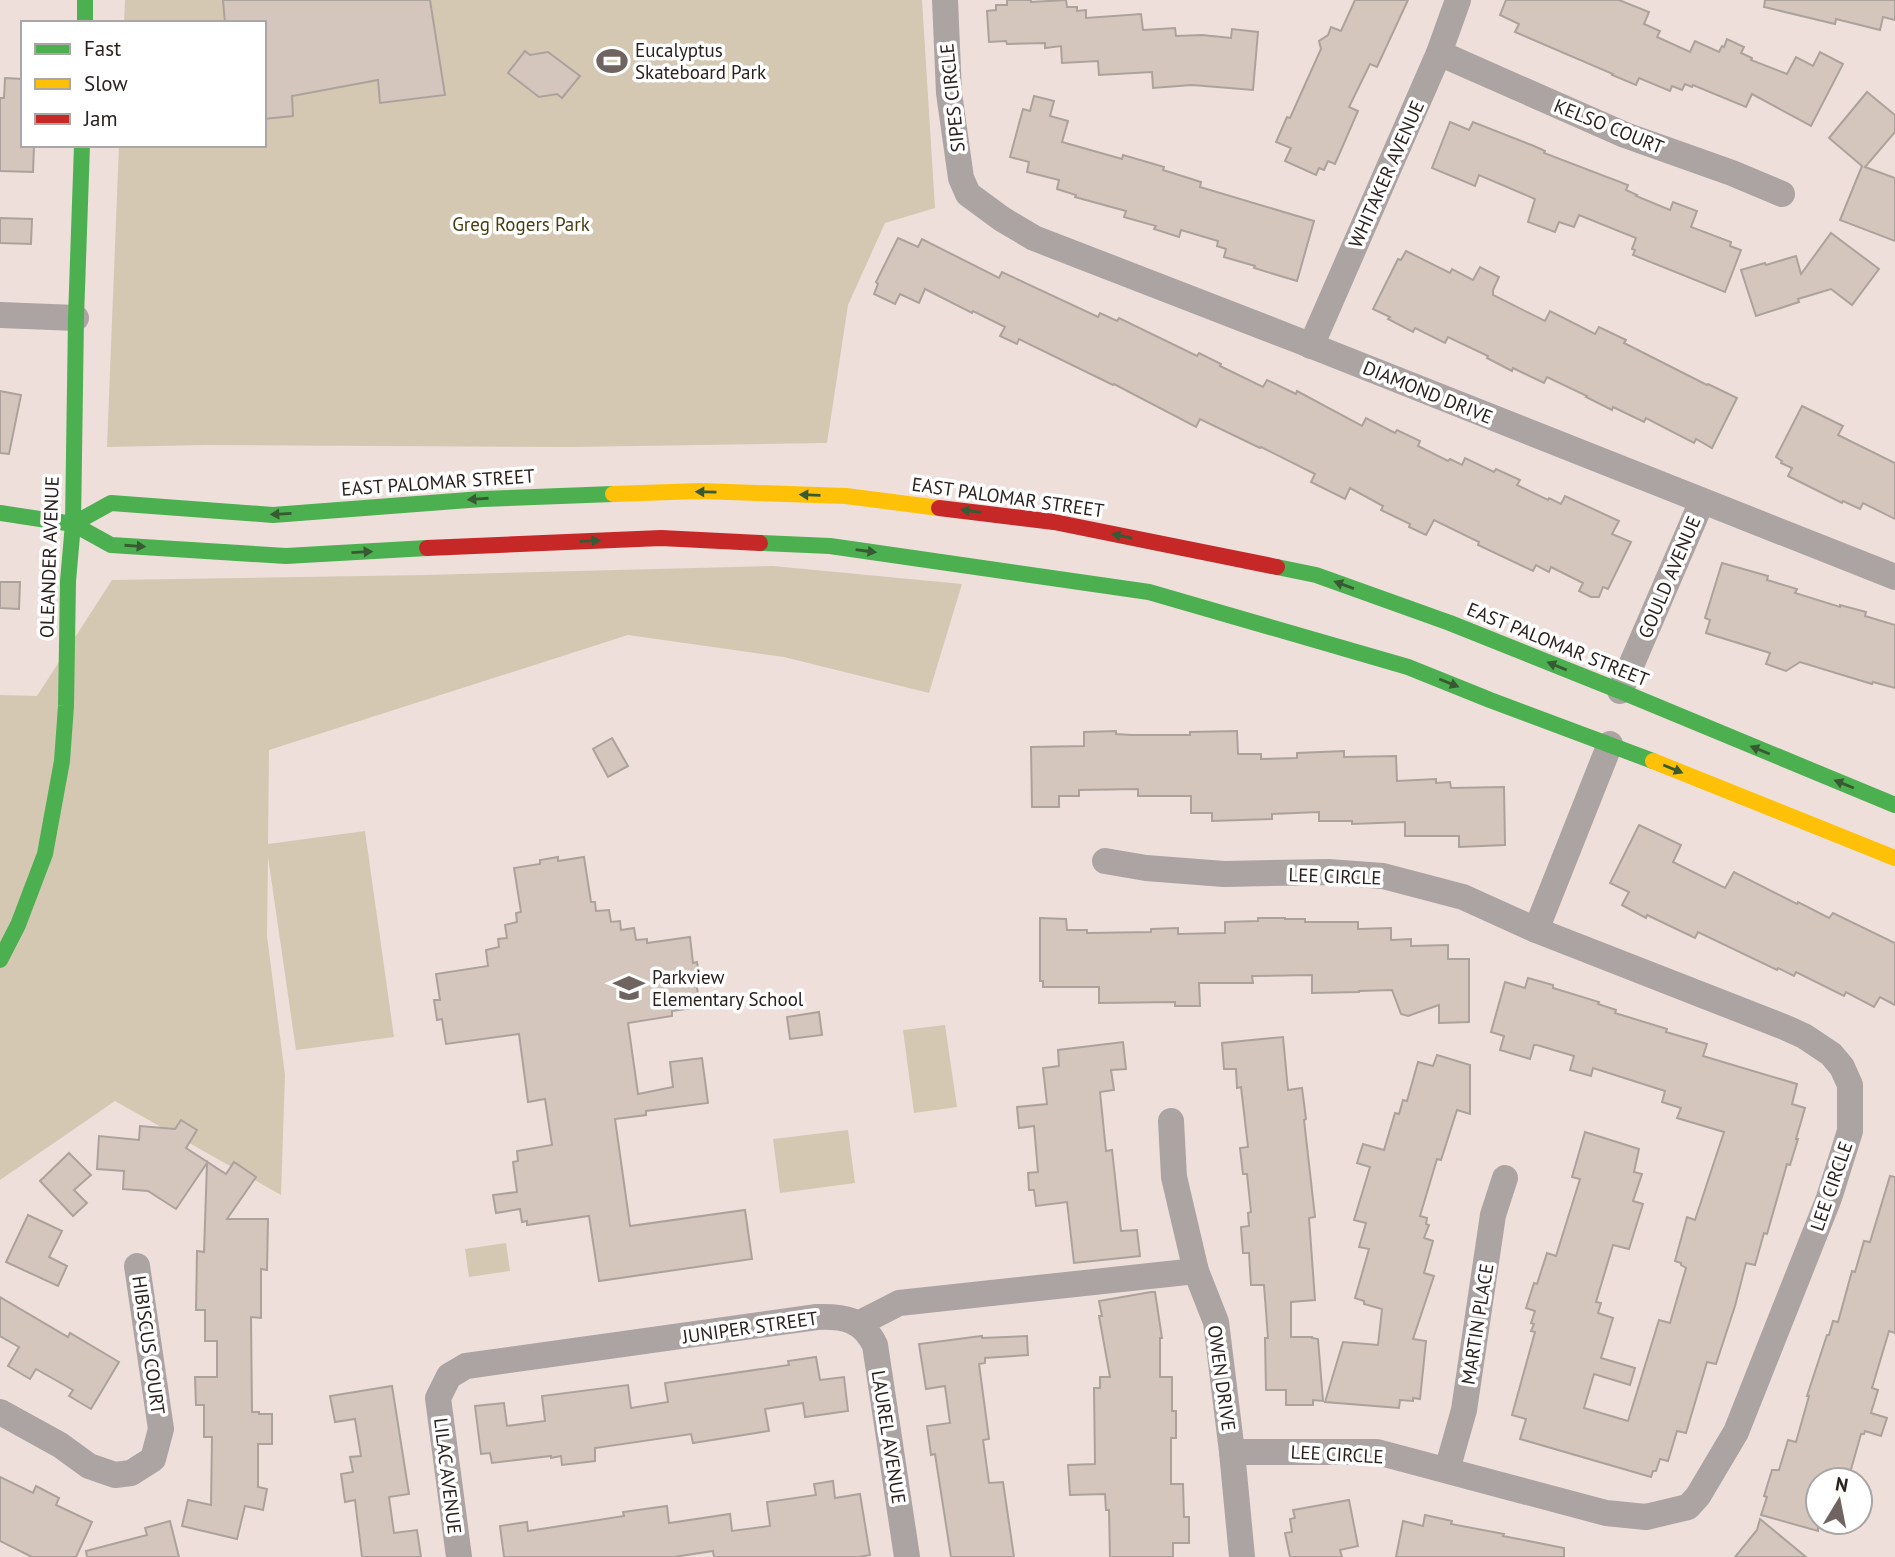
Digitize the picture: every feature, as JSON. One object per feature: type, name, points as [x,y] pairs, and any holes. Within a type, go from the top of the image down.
[{"type":"main road","points":[[85,0],[85,21]]},
{"type":"main road","name":"OLEANDER AVENUE","points":[[0,960],[18,925],[45,854],[62,761],[66,706],[68,581],[73,524],[82,147]]},
{"type":"main road","name":"EAST PALOMAR STREET","points":[[73,524],[111,503],[272,515],[482,499],[701,491],[846,496],[1055,522],[1316,575],[1450,623],[1609,696],[1727,736],[1895,805]]},
{"type":"main road","points":[[864,517],[894,501]]},
{"type":"main road","points":[[0,513],[73,524],[111,545],[286,556],[661,538],[838,547],[1149,592],[1409,667],[1490,700],[1620,741],[1895,858]]},
{"type":"main road","points":[[838,547],[849,530]]},
{"type":"main road","points":[[1490,700],[1530,698]]},
{"type":"main road","points":[[1703,742],[1727,736]]},
{"type":"street","name":"SIPES CIRCLE","points":[[945,0],[948,93],[961,178],[968,194]]},
{"type":"street","name":"WHITAKER AVENUE","points":[[1311,346],[1439,53],[1458,0]]},
{"type":"street","name":"KELSO COURT","points":[[1439,53],[1625,135],[1782,194]]},
{"type":"street","name":"DIAMOND DRIVE","points":[[968,194],[1034,239],[1895,577]]},
{"type":"street","points":[[0,315],[76,318]]},
{"type":"street","name":"GOULD AVENUE","points":[[1609,696],[1702,501]]},
{"type":"street","points":[[1536,929],[1620,741]]},
{"type":"street","name":"LEE CIRCLE","points":[[1105,862],[1224,874],[1328,872],[1383,876],[1463,897],[1536,929],[1784,1027],[1831,1055],[1842,1067],[1850,1085],[1850,1131],[1829,1198],[1735,1432],[1698,1496],[1688,1507],[1646,1517],[1606,1513],[1377,1452],[1232,1452]]},
{"type":"street","name":"OWEN DRIVE","points":[[1171,1121],[1174,1177],[1196,1271],[1216,1322],[1242,1557]]},
{"type":"street","name":"MARTIN PLACE","points":[[1447,1470],[1464,1410],[1493,1215],[1504,1178]]},
{"type":"street","name":"HIBISCUS COURT","points":[[0,1412],[60,1445],[89,1466],[115,1475],[131,1473],[153,1459],[161,1429],[137,1266]]},
{"type":"street","points":[[858,1324],[899,1303],[1196,1271]]},
{"type":"street","name":"JUNIPER STREET","points":[[466,1366],[817,1317],[837,1316],[858,1324]]},
{"type":"street","name":"LAUREL AVENUE","points":[[858,1324],[869,1333],[875,1345],[907,1557]]},
{"type":"street","name":"LILAC AVENUE","points":[[458,1557],[438,1398],[449,1376],[466,1366]]},
{"type":"green space","name":"Greg Rogers Park","points":[[125,0],[922,0],[935,208],[885,223],[848,305],[827,443],[572,447],[107,447],[119,147],[266,147],[266,21],[124,21]]},
{"type":"green space","points":[[773,566],[962,584],[929,693],[784,657],[628,635],[269,750],[268,844],[365,831],[394,1037],[296,1050],[268,857],[267,936],[285,1075],[281,1195],[115,1101],[0,1180],[0,695],[37,696],[112,580]]},
{"type":"green space","points":[[945,1025],[957,1107],[914,1113],[903,1030]]},
{"type":"green space","points":[[848,1130],[855,1183],[780,1193],[773,1139]]},
{"type":"green space","points":[[506,1243],[510,1271],[469,1277],[465,1249]]},
{"type":"building","points":[[223,0],[430,0],[445,95],[380,103],[378,80],[292,96],[293,116],[266,119],[266,21],[225,21]]},
{"type":"building","points":[[1007,0],[1066,0],[1067,7],[1077,7],[1077,11],[1086,10],[1086,18],[1141,14],[1143,30],[1175,28],[1176,36],[1231,38],[1232,29],[1258,32],[1253,90],[1192,85],[1153,88],[1152,72],[1099,75],[1098,61],[1062,63],[1061,46],[1045,48],[1045,43],[989,42],[987,11],[996,10],[996,5],[1007,5]]},
{"type":"building","points":[[1355,0],[1408,0],[1377,67],[1370,64],[1349,107],[1358,111],[1335,164],[1328,161],[1324,170],[1319,168],[1316,175],[1285,161],[1291,148],[1276,142],[1287,117],[1290,118],[1321,49],[1319,41],[1328,35],[1331,27],[1341,31]]},
{"type":"building","points":[[1506,0],[1619,0],[1649,12],[1644,24],[1660,31],[1657,37],[1690,52],[1695,41],[1719,52],[1727,39],[1744,47],[1741,53],[1752,58],[1751,60],[1787,74],[1796,57],[1813,66],[1820,52],[1843,64],[1811,126],[1752,94],[1746,107],[1693,85],[1692,87],[1685,84],[1682,90],[1672,86],[1670,91],[1639,78],[1636,85],[1515,32],[1519,24],[1500,15]]},
{"type":"building","points":[[1765,0],[1895,0],[1895,20],[1883,17],[1880,30],[1836,19],[1835,24],[1764,7]]},
{"type":"building","points":[[525,51],[530,55],[548,52],[580,76],[562,98],[557,94],[539,97],[508,73]]},
{"type":"building","points":[[5,78],[21,79],[21,147],[34,147],[33,172],[0,171],[0,98],[4,98]]},
{"type":"building","points":[[1867,92],[1895,115],[1895,132],[1865,167],[1895,178],[1895,241],[1840,220],[1862,166],[1829,138]]},
{"type":"building","points":[[1034,96],[1054,101],[1050,116],[1068,121],[1062,142],[1122,159],[1123,155],[1164,167],[1163,170],[1201,182],[1200,187],[1314,221],[1297,281],[1224,257],[1226,249],[1217,246],[1218,241],[1181,230],[1179,237],[1154,229],[1156,226],[1124,217],[1126,211],[1075,197],[1076,195],[1057,189],[1059,180],[1027,172],[1029,162],[1010,157],[1023,109],[1030,111]]},
{"type":"building","points":[[1450,122],[1469,130],[1473,122],[1534,146],[1545,151],[1544,153],[1628,185],[1626,190],[1636,196],[1670,210],[1673,202],[1697,211],[1691,227],[1731,242],[1730,246],[1741,250],[1725,292],[1633,255],[1636,238],[1579,215],[1574,227],[1559,222],[1555,232],[1528,222],[1535,199],[1479,175],[1475,186],[1432,168]]},
{"type":"building","points":[[0,218],[32,219],[31,244],[0,243]]},
{"type":"building","points":[[1831,233],[1879,269],[1852,305],[1831,289],[1756,316],[1741,270],[1796,256],[1801,274]]},
{"type":"building","points":[[898,238],[918,247],[922,239],[999,278],[1002,272],[1098,317],[1100,313],[1117,321],[1119,318],[1197,356],[1199,353],[1263,387],[1267,380],[1296,394],[1297,391],[1362,426],[1366,418],[1395,433],[1397,430],[1420,441],[1418,446],[1448,461],[1450,459],[1462,465],[1465,458],[1494,472],[1496,469],[1520,480],[1517,485],[1548,500],[1549,498],[1561,504],[1565,496],[1619,521],[1612,534],[1631,542],[1608,589],[1603,587],[1599,597],[1591,597],[1579,591],[1583,583],[1551,567],[1549,572],[1536,565],[1533,571],[1434,520],[1426,535],[1381,510],[1383,506],[1350,488],[1345,499],[1311,482],[1315,474],[1261,447],[1200,419],[1196,427],[1019,339],[1017,344],[1000,336],[1005,327],[925,289],[919,303],[900,294],[895,304],[874,294],[878,284],[876,282]]},
{"type":"building","points":[[1406,251],[1450,273],[1452,269],[1473,280],[1480,267],[1499,277],[1493,295],[1545,321],[1550,311],[1595,334],[1599,327],[1626,340],[1624,343],[1737,398],[1712,448],[1696,439],[1694,443],[1646,418],[1644,422],[1613,407],[1612,410],[1547,377],[1544,383],[1513,368],[1512,371],[1448,337],[1445,343],[1415,328],[1413,332],[1388,319],[1390,317],[1373,309],[1398,259],[1401,260]]},
{"type":"building","points":[[0,391],[21,395],[9,454],[0,453]]},
{"type":"building","points":[[1802,406],[1843,426],[1838,435],[1895,463],[1895,519],[1863,503],[1860,509],[1843,501],[1842,503],[1788,476],[1792,468],[1781,463],[1776,457]]},
{"type":"building","points":[[1722,563],[1768,576],[1767,580],[1797,589],[1795,593],[1866,612],[1865,616],[1895,625],[1895,688],[1873,682],[1872,684],[1800,662],[1786,671],[1766,664],[1770,653],[1706,633],[1710,620],[1705,618]]},
{"type":"building","points":[[0,582],[20,582],[19,609],[0,608]]},
{"type":"building","points":[[1116,731],[1116,734],[1131,735],[1190,735],[1190,732],[1237,731],[1238,754],[1261,754],[1261,759],[1297,758],[1297,753],[1344,751],[1344,757],[1396,756],[1397,781],[1436,779],[1436,783],[1450,782],[1451,788],[1504,787],[1505,845],[1459,847],[1459,836],[1405,836],[1405,822],[1352,824],[1352,821],[1319,821],[1319,812],[1272,814],[1272,819],[1212,821],[1212,813],[1191,813],[1191,796],[1138,796],[1138,789],[1079,790],[1079,796],[1059,796],[1059,807],[1032,807],[1031,747],[1084,746],[1084,732]]},
{"type":"building","points":[[612,738],[628,766],[608,777],[593,749]]},
{"type":"building","points":[[1639,825],[1681,845],[1673,862],[1725,888],[1734,872],[1797,904],[1798,902],[1829,918],[1833,913],[1895,943],[1895,1005],[1880,997],[1874,1007],[1846,992],[1844,996],[1796,972],[1794,976],[1778,968],[1777,970],[1698,932],[1695,938],[1622,905],[1629,892],[1610,883]]},
{"type":"building","points":[[558,857],[558,861],[584,857],[591,902],[595,902],[596,911],[609,910],[611,922],[620,921],[621,930],[634,928],[636,940],[647,939],[647,943],[690,937],[693,963],[697,962],[700,981],[696,982],[700,1007],[672,1011],[672,1016],[628,1023],[638,1094],[673,1087],[670,1062],[702,1058],[708,1103],[646,1111],[646,1115],[615,1119],[630,1226],[745,1210],[752,1259],[599,1281],[589,1216],[527,1225],[527,1221],[522,1222],[520,1209],[496,1213],[493,1195],[517,1192],[513,1162],[518,1161],[517,1151],[552,1145],[545,1099],[528,1102],[519,1034],[446,1044],[442,1019],[437,1020],[434,1000],[440,1000],[436,974],[488,966],[486,950],[499,947],[498,939],[507,938],[505,925],[517,922],[516,913],[521,912],[514,868],[540,864],[540,860]]},
{"type":"building","points":[[1040,918],[1066,919],[1067,930],[1087,930],[1087,933],[1151,932],[1151,929],[1178,928],[1178,934],[1225,933],[1225,922],[1258,921],[1258,918],[1305,919],[1305,922],[1358,922],[1358,929],[1391,928],[1391,940],[1411,939],[1411,946],[1448,945],[1448,959],[1469,959],[1469,1022],[1439,1023],[1439,1005],[1408,1016],[1401,1014],[1392,990],[1312,993],[1312,975],[1252,976],[1253,983],[1199,983],[1200,1006],[1175,1006],[1175,1002],[1099,1003],[1099,987],[1043,987],[1043,981],[1040,981]]},
{"type":"building","points":[[1528,978],[1599,1002],[1598,1004],[1616,1010],[1615,1013],[1667,1029],[1666,1032],[1707,1044],[1703,1056],[1797,1084],[1792,1104],[1805,1108],[1798,1139],[1790,1165],[1787,1164],[1767,1234],[1764,1233],[1755,1265],[1746,1263],[1716,1364],[1707,1362],[1686,1433],[1677,1431],[1668,1461],[1660,1459],[1651,1477],[1520,1439],[1526,1419],[1512,1415],[1535,1332],[1531,1331],[1534,1324],[1531,1323],[1535,1311],[1526,1308],[1547,1253],[1556,1256],[1580,1179],[1572,1177],[1585,1132],[1639,1149],[1634,1172],[1642,1174],[1633,1201],[1643,1204],[1629,1249],[1613,1245],[1596,1302],[1601,1303],[1598,1313],[1613,1318],[1601,1358],[1635,1368],[1630,1385],[1594,1374],[1584,1408],[1628,1421],[1659,1320],[1670,1323],[1686,1268],[1675,1261],[1687,1217],[1695,1220],[1724,1132],[1677,1118],[1681,1108],[1662,1102],[1665,1091],[1593,1068],[1591,1076],[1570,1070],[1574,1056],[1537,1045],[1534,1045],[1530,1059],[1500,1050],[1504,1036],[1491,1032],[1505,982],[1525,988]]},
{"type":"building","points":[[819,1012],[822,1035],[790,1039],[787,1017]]},
{"type":"building","points":[[1283,1037],[1288,1090],[1302,1088],[1315,1217],[1309,1218],[1315,1300],[1291,1302],[1291,1337],[1318,1339],[1323,1401],[1313,1400],[1313,1405],[1286,1405],[1286,1390],[1266,1390],[1265,1338],[1268,1338],[1264,1285],[1251,1285],[1249,1253],[1243,1253],[1241,1227],[1249,1226],[1248,1213],[1251,1212],[1247,1174],[1243,1174],[1240,1148],[1248,1147],[1241,1087],[1237,1088],[1236,1069],[1224,1069],[1222,1043]]},
{"type":"building","points":[[1123,1042],[1126,1069],[1111,1070],[1114,1090],[1100,1092],[1106,1151],[1112,1150],[1121,1231],[1137,1230],[1140,1256],[1074,1263],[1067,1202],[1036,1206],[1034,1190],[1029,1190],[1028,1173],[1038,1172],[1034,1126],[1019,1128],[1017,1107],[1047,1104],[1043,1068],[1059,1066],[1058,1050]]},
{"type":"building","points":[[1437,1055],[1470,1065],[1470,1114],[1457,1110],[1441,1160],[1437,1159],[1420,1216],[1427,1218],[1426,1224],[1429,1225],[1424,1238],[1433,1241],[1424,1273],[1434,1276],[1413,1339],[1426,1341],[1420,1399],[1400,1400],[1399,1408],[1325,1402],[1343,1342],[1378,1345],[1382,1309],[1364,1304],[1364,1301],[1355,1298],[1369,1249],[1359,1247],[1366,1223],[1354,1220],[1370,1167],[1357,1163],[1363,1144],[1384,1150],[1395,1113],[1399,1114],[1403,1100],[1407,1101],[1418,1062],[1433,1066]]},
{"type":"building","points":[[181,1120],[197,1130],[186,1148],[226,1174],[234,1162],[256,1177],[227,1219],[268,1219],[267,1270],[261,1269],[261,1318],[251,1317],[252,1412],[272,1414],[272,1444],[258,1444],[258,1487],[267,1489],[263,1510],[245,1506],[237,1539],[182,1526],[188,1500],[211,1505],[212,1437],[204,1437],[204,1405],[196,1405],[195,1377],[217,1377],[217,1341],[205,1341],[205,1310],[196,1310],[197,1251],[204,1252],[207,1163],[176,1209],[148,1191],[123,1189],[124,1171],[97,1169],[99,1136],[139,1140],[140,1126],[175,1129]]},
{"type":"building","points":[[69,1153],[91,1175],[74,1190],[87,1203],[73,1216],[40,1181]]},
{"type":"building","points":[[1890,1176],[1895,1177],[1895,1333],[1889,1331],[1872,1388],[1878,1390],[1871,1413],[1887,1418],[1881,1436],[1865,1431],[1861,1434],[1852,1466],[1804,1466],[1804,1527],[1761,1515],[1772,1470],[1779,1470],[1788,1440],[1796,1442],[1807,1396],[1827,1335],[1833,1321],[1838,1322],[1852,1271],[1855,1272],[1864,1241],[1870,1242]]},
{"type":"building","points":[[28,1215],[62,1231],[49,1257],[67,1266],[58,1286],[6,1262]]},
{"type":"building","points":[[1155,1292],[1162,1338],[1160,1377],[1172,1377],[1172,1411],[1176,1411],[1176,1438],[1171,1438],[1171,1484],[1183,1484],[1184,1517],[1189,1517],[1189,1543],[1173,1543],[1173,1557],[1110,1557],[1109,1510],[1106,1510],[1105,1494],[1070,1495],[1068,1465],[1095,1464],[1094,1388],[1100,1388],[1100,1377],[1110,1377],[1099,1316],[1102,1316],[1099,1301]]},
{"type":"building","points":[[0,1297],[68,1337],[70,1333],[119,1362],[91,1409],[69,1396],[73,1390],[36,1369],[30,1379],[8,1366],[19,1347],[0,1336]]},
{"type":"building","points":[[982,1336],[1027,1336],[1028,1355],[985,1358],[985,1363],[979,1364],[989,1439],[983,1440],[989,1483],[1003,1482],[1014,1557],[951,1557],[935,1454],[931,1455],[927,1426],[950,1423],[945,1386],[926,1389],[919,1344]]},
{"type":"building","points":[[816,1357],[820,1380],[844,1377],[848,1411],[805,1417],[803,1403],[765,1409],[769,1431],[693,1443],[691,1434],[595,1448],[595,1461],[562,1465],[561,1456],[492,1463],[490,1453],[481,1454],[475,1406],[504,1403],[507,1426],[545,1421],[542,1396],[628,1385],[631,1408],[668,1402],[665,1383],[789,1365],[788,1361]]},
{"type":"building","points":[[392,1386],[409,1494],[389,1497],[394,1533],[417,1530],[421,1557],[362,1557],[355,1500],[345,1502],[341,1474],[353,1472],[350,1457],[361,1456],[355,1419],[335,1422],[330,1396]]},
{"type":"building","points":[[0,1477],[33,1493],[36,1486],[59,1498],[56,1505],[92,1522],[76,1557],[32,1557],[0,1541]]},
{"type":"building","points":[[833,1481],[835,1498],[860,1494],[870,1555],[714,1557],[713,1551],[674,1557],[504,1557],[500,1526],[527,1522],[528,1531],[624,1516],[623,1512],[667,1506],[669,1523],[730,1514],[732,1531],[770,1526],[767,1502],[816,1495],[814,1484]]},
{"type":"building","points":[[1349,1500],[1358,1546],[1340,1550],[1342,1557],[1290,1557],[1285,1533],[1292,1532],[1290,1519],[1295,1518],[1293,1510]]},
{"type":"building","points":[[1425,1515],[1452,1521],[1451,1524],[1564,1548],[1564,1557],[1396,1557],[1403,1521],[1423,1526]]},
{"type":"building","points":[[1760,1519],[1806,1557],[1735,1557],[1757,1530]]},
{"type":"building","points":[[170,1521],[179,1557],[87,1557],[86,1551],[147,1535],[145,1528]]},
{"type":"traffic: fast","points":[[85,0],[85,21]]},
{"type":"traffic: fast","points":[[0,960],[18,925],[45,854],[62,761],[66,706],[68,581],[73,524],[82,147]]},
{"type":"traffic: fast","points":[[73,524],[111,503],[273,515],[482,499],[613,494]]},
{"type":"traffic: fast","points":[[0,513],[73,524],[111,545],[286,556],[427,548]]},
{"type":"traffic: fast","points":[[760,543],[830,546],[1149,592],[1408,667],[1653,761]]},
{"type":"traffic: fast","points":[[1277,567],[1316,575],[1450,623],[1895,805]]},
{"type":"traffic: slow","points":[[613,494],[700,491],[846,496],[939,508]]},
{"type":"traffic: slow","points":[[1653,761],[1895,858]]},
{"type":"traffic: jam","points":[[939,508],[1054,522],[1277,567]]},
{"type":"traffic: jam","points":[[427,548],[661,538],[760,543]]},
{"type":"place","name":"Eucalyptus Skateboard Park","points":[[612,61]]},
{"type":"place","name":"Parkview Elementary School","points":[[629,988]]}]
